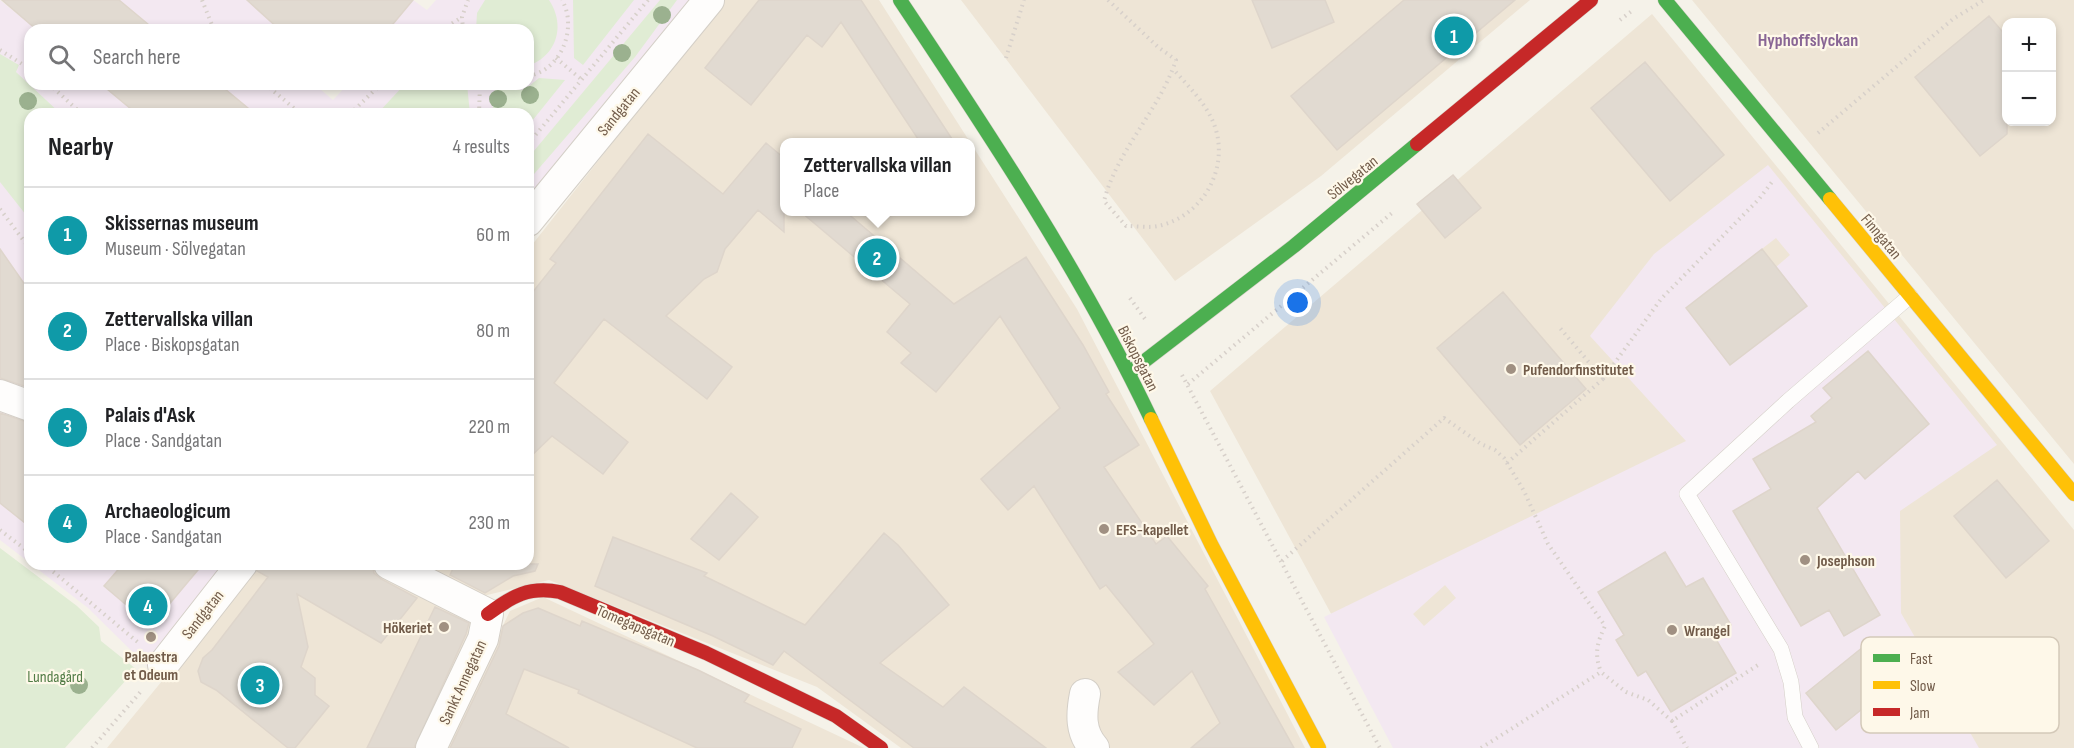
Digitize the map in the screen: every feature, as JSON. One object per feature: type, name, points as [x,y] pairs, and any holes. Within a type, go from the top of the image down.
[{"type":"street","name":"Sandgatan","points":[[534,214],[709,0]]},
{"type":"street","name":"Biskopsgatan","points":[[900,0],[975,113],[1097,313],[1129,373],[1210,544],[1319,748]]},
{"type":"street","name":"Sölvegatan","points":[[1129,373],[1294,246],[1591,0]]},
{"type":"street","name":"Finngatan","points":[[1665,0],[2074,494]]},
{"type":"street","points":[[0,395],[24,404]]},
{"type":"street","name":"Sandgatan","points":[[163,665],[237,570]]},
{"type":"street","points":[[401,570],[488,614]]},
{"type":"street","name":"Tomegapsgatan","points":[[488,614],[517,593],[537,587],[560,592],[706,653],[836,716],[881,748]]},
{"type":"street","name":"Sankt Annegatan","points":[[431,748],[483,639],[488,614]]},
{"type":"street","points":[[1085,694],[1081,715],[1087,740],[1094,748]]},
{"type":"lane","points":[[1811,748],[1795,717],[1791,682],[1781,649],[1687,494],[1788,401],[1910,296]]},
{"type":"path","points":[[202,0],[212,24]]},
{"type":"path","points":[[463,24],[462,17],[468,0]]},
{"type":"path","points":[[534,73],[548,67],[567,39],[569,22],[562,0]]},
{"type":"path","points":[[534,137],[648,0]]},
{"type":"path","points":[[1006,58],[1024,0]]},
{"type":"path","points":[[1108,0],[1158,47],[1176,60],[1147,120],[1110,177],[1104,201],[1126,226],[1158,226],[1188,214],[1211,188],[1219,159],[1216,129],[1201,101],[1173,69]]},
{"type":"path","points":[[451,24],[462,17]]},
{"type":"path","points":[[0,50],[24,65]]},
{"type":"path","points":[[556,58],[582,80]]},
{"type":"path","points":[[56,90],[75,108]]},
{"type":"path","points":[[272,90],[294,108]]},
{"type":"path","points":[[356,108],[375,90]]},
{"type":"path","points":[[479,108],[480,90]]},
{"type":"path","points":[[0,209],[24,241]]},
{"type":"path","points":[[1507,463],[1603,379],[1560,328]]},
{"type":"path","points":[[1188,384],[1380,748]]},
{"type":"path","points":[[1282,561],[1444,418],[1480,444],[1495,450],[1507,463],[1524,491],[1548,544],[1605,626],[1597,644],[1597,661],[1601,672],[1626,692],[1648,700],[1672,721],[1687,748]]},
{"type":"path","points":[[0,530],[24,548]]},
{"type":"path","points":[[52,570],[86,596],[163,665],[92,748]]},
{"type":"path","points":[[1672,721],[1781,649]]},
{"type":"path","points":[[1481,748],[1601,672]]},
{"type":"shaded area","points":[[0,0],[30,24],[24,24],[24,90],[108,90],[130,108],[24,108],[24,283],[0,249]]},
{"type":"shaded area","points":[[119,0],[247,0],[274,24],[148,24]]},
{"type":"shaded area","points":[[413,0],[427,10],[436,0],[709,0],[534,214],[534,108],[248,108],[226,90],[321,90],[333,100],[342,90],[534,90],[534,24],[393,24]]},
{"type":"shaded area","points":[[725,0],[879,0],[967,138],[780,138],[780,216],[975,216],[975,150],[1077,309],[1305,748],[901,748],[817,687],[549,580],[483,596],[424,570],[534,570],[534,242]]},
{"type":"shaded area","points":[[961,0],[1530,0],[1321,176],[1175,281]]},
{"type":"shaded area","points":[[1692,0],[2074,0],[2074,464]]},
{"type":"shaded area","points":[[1652,14],[2074,530],[2074,748],[1404,748],[1210,391]]},
{"type":"shaded area","points":[[1768,165],[1997,445],[1900,511],[1901,613],[1915,637],[1861,637],[1861,650],[1807,694],[1837,730],[1861,710],[1861,733],[1970,733],[1979,748],[1393,748],[1324,617],[1686,441],[1590,336],[1654,254]],"holes":[[[1776,238],[1790,255],[1776,267],[1806,306],[1730,365],[1686,308]],[[1868,351],[1929,424],[1865,478],[1811,416],[1832,398],[1824,388]],[[1779,444],[1880,614],[1845,636],[1829,610],[1801,626],[1733,511],[1771,489]],[[1665,552],[1686,587],[1703,578],[1731,625],[1714,636],[1736,673],[1671,712],[1646,671],[1637,676],[1616,641],[1624,635],[1598,592]],[[1445,585],[1456,598],[1424,626],[1413,614]]]},
{"type":"shaded area","points":[[0,370],[24,379],[24,558],[0,540]]},
{"type":"shaded area","name":"Palaestra et Odeum","points":[[39,570],[237,570],[155,674],[88,608]]},
{"type":"shaded area","points":[[253,570],[388,570],[473,617],[474,636],[420,748],[107,748]]},
{"type":"shaded area","points":[[543,597],[864,748],[444,748],[510,611]]},
{"type":"green space","points":[[485,0],[549,0],[557,19],[556,39],[546,55],[534,63],[534,24],[476,24],[477,13]]},
{"type":"green space","points":[[573,0],[634,0],[583,65],[574,58]]},
{"type":"green space","points":[[660,0],[677,0],[635,57],[534,174],[534,151]]},
{"type":"green space","points":[[0,54],[19,65],[16,72],[24,79],[24,90],[35,90],[55,108],[24,108],[24,212],[0,182]]},
{"type":"green space","points":[[539,78],[565,80],[534,119],[534,108],[493,108],[495,90],[534,90],[534,82]]},
{"type":"green space","points":[[399,90],[468,90],[469,108],[383,108]]},
{"type":"green space","name":"Lundagård","points":[[0,548],[24,566],[24,570],[29,570],[77,606],[99,627],[101,641],[136,669],[65,748],[0,748]]},
{"type":"building","points":[[2,0],[119,0],[148,24],[30,24]]},
{"type":"building","points":[[247,0],[413,0],[393,24],[273,24]]},
{"type":"building","points":[[759,0],[861,0],[951,138],[917,138],[841,22],[822,47],[807,35],[751,105],[705,68]]},
{"type":"building","points":[[1252,0],[1325,0],[1334,22],[1272,48]]},
{"type":"building","points":[[1404,0],[1515,0],[1337,150],[1291,96]]},
{"type":"building","points":[[1989,16],[2002,31],[2002,126],[2007,126],[2007,134],[1980,156],[1915,77]]},
{"type":"building","points":[[1645,62],[1724,155],[1670,201],[1591,108]]},
{"type":"building","points":[[108,90],[226,90],[248,108],[130,108]]},
{"type":"building","points":[[648,134],[723,194],[766,143],[780,155],[780,216],[784,216],[784,232],[758,210],[725,249],[717,272],[704,279],[666,316],[732,367],[707,399],[604,319],[554,383],[628,442],[603,474],[552,436],[534,453],[534,290],[556,263],[550,259]]},
{"type":"building","points":[[1453,175],[1481,208],[1445,238],[1417,204]]},
{"type":"building","points":[[806,216],[851,216],[954,304],[1026,257],[1083,345],[1109,392],[1106,394],[1139,445],[1104,467],[1156,544],[1167,536],[1208,586],[1205,589],[1294,748],[1191,748],[1220,723],[1192,671],[1154,705],[1118,672],[1154,644],[1106,585],[1100,589],[1034,486],[1008,510],[981,479],[1060,408],[1000,316],[936,392],[901,363],[911,353],[887,332],[910,304]]},
{"type":"building","points":[[0,249],[24,283],[24,386],[0,378]]},
{"type":"building","points":[[1762,249],[1807,306],[1730,365],[1686,308]]},
{"type":"building","name":"Pufendorfinstitutet","points":[[1503,292],[1586,389],[1520,445],[1437,348]]},
{"type":"building","points":[[1868,351],[1929,424],[1865,479],[1858,471],[1817,508],[1880,615],[1844,636],[1829,610],[1801,626],[1733,511],[1771,489],[1753,459],[1816,422],[1811,416],[1832,398],[1823,388]]},
{"type":"building","points":[[0,413],[24,421],[24,522],[0,503]]},
{"type":"building","points":[[1997,480],[2049,541],[2006,578],[1954,516]]},
{"type":"building","points":[[731,493],[758,517],[719,560],[691,539]]},
{"type":"building","points":[[884,533],[898,545],[949,605],[880,663],[943,707],[964,687],[1046,748],[914,748],[784,651],[773,665],[713,636],[595,586],[613,537],[707,573],[704,576],[805,625]]},
{"type":"building","name":"Wrangel","points":[[1665,552],[1686,587],[1703,578],[1731,625],[1714,636],[1736,673],[1671,712],[1646,671],[1638,676],[1616,640],[1624,635],[1598,592]]},
{"type":"building","points":[[534,564],[538,564],[535,571],[513,576],[485,593],[450,575],[452,570],[534,570]]},
{"type":"building","points":[[118,570],[198,570],[151,626],[104,586]]},
{"type":"building","points":[[373,570],[381,579],[417,598],[381,643],[297,594],[308,647],[301,667],[315,678],[315,695],[329,706],[295,748],[288,748],[216,690],[201,682],[198,671],[203,658],[212,650],[268,577],[257,571]]},
{"type":"building","points":[[435,607],[469,623],[414,748],[367,748]]},
{"type":"building","points":[[538,608],[580,626],[582,621],[698,670],[749,695],[744,702],[801,729],[792,748],[697,748],[578,693],[579,690],[524,669],[506,714],[569,748],[450,748],[499,646],[503,626],[523,613]]},
{"type":"building","points":[[1861,649],[1861,710],[1836,730],[1806,693]]},
{"type":"traffic: fast","points":[[900,0],[1001,153],[1065,257],[1124,364],[1151,419]]},
{"type":"traffic: fast","points":[[1665,0],[1830,199]]},
{"type":"traffic: fast","points":[[1129,373],[1294,246],[1417,144]]},
{"type":"traffic: slow","points":[[1830,199],[2074,494]]},
{"type":"traffic: slow","points":[[1151,419],[1211,544],[1319,748]]},
{"type":"traffic: jam","points":[[1417,144],[1591,0]]},
{"type":"traffic: jam","points":[[488,614],[521,594],[539,590],[560,592],[706,653],[836,716],[881,748]]},
{"type":"place","name":"Skissernas museum","points":[[1454,36]]},
{"type":"place","name":"Zettervallska villan","points":[[877,258]]},
{"type":"place","name":"Pufendorfinstitutet","points":[[1511,369]]},
{"type":"place","name":"EFS-kapellet","points":[[1104,529]]},
{"type":"place","name":"Josephson","points":[[1805,560]]},
{"type":"place","name":"Archaeologicum","points":[[148,606]]},
{"type":"place","name":"Hökeriet","points":[[444,627]]},
{"type":"place","name":"Wrangel","points":[[1672,630]]},
{"type":"place","name":"Palaestra et Odeum","points":[[151,637]]},
{"type":"place","name":"Palais d'Ask","points":[[260,685]]},
{"type":"district","name":"Hyphoffslyckan","points":[[1808,40]]}]
